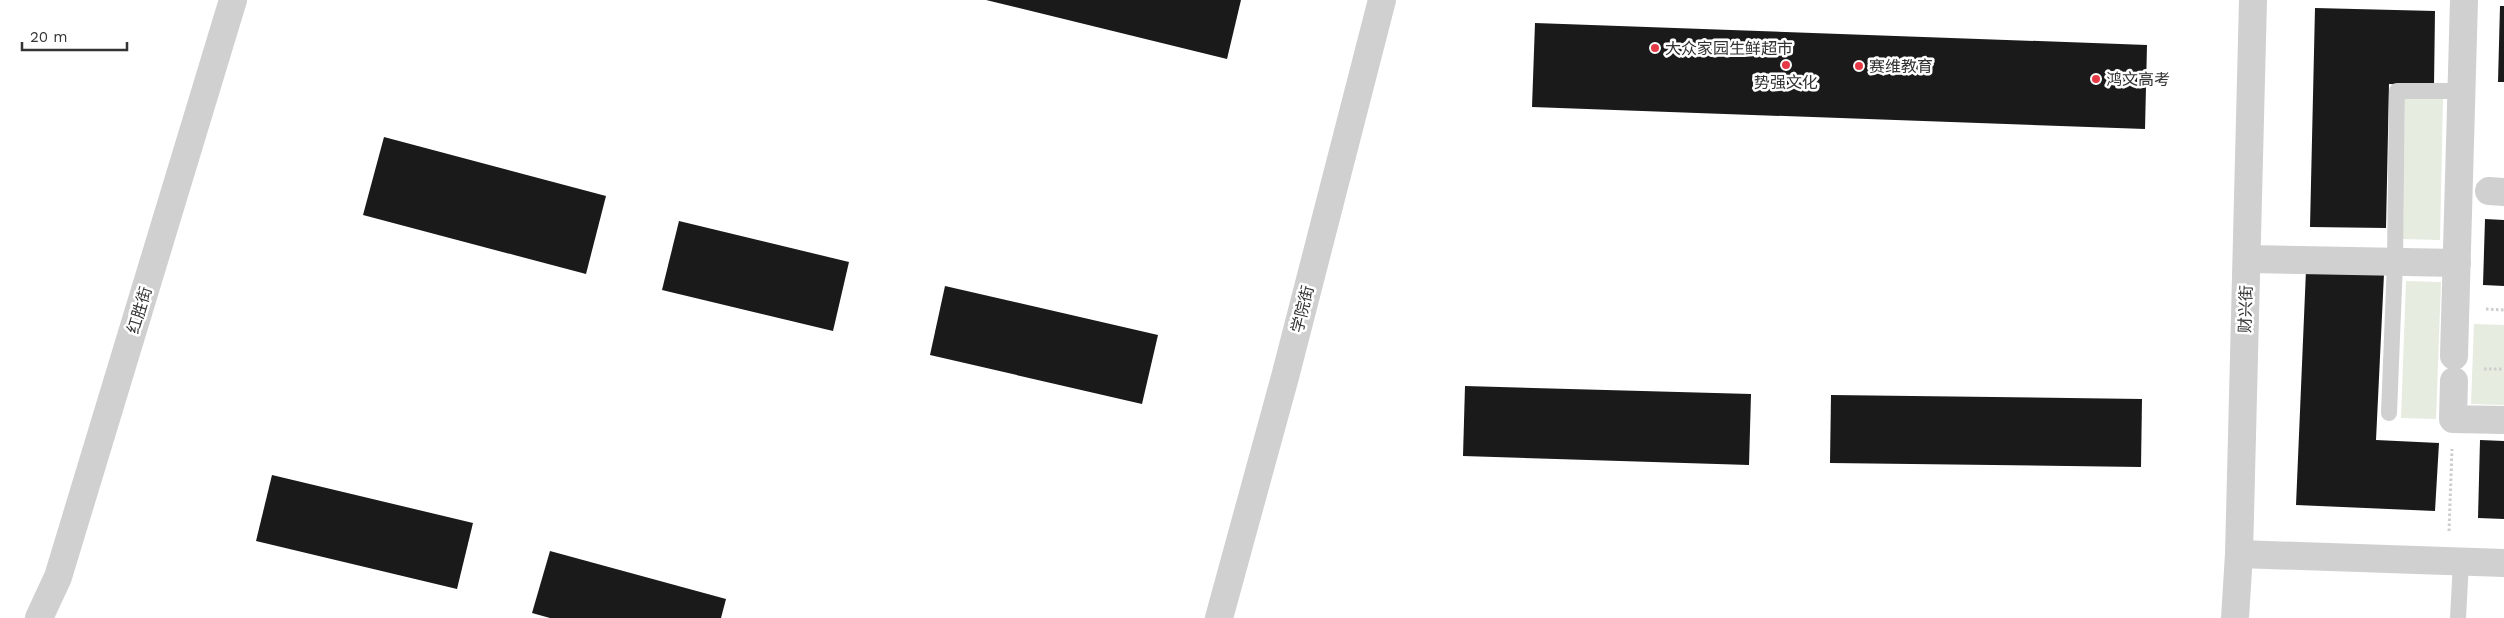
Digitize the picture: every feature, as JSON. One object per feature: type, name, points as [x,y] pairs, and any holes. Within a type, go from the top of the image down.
[{"type":"street","name":"红胜街","points":[[39,618],[58,577],[233,0]]},
{"type":"street","name":"学院街","points":[[1220,618],[1285,377],[1382,0]]},
{"type":"street","name":"财兴街","points":[[2235,618],[2239,554],[2252,0]]},
{"type":"street","points":[[2464,0],[2453,419],[2504,420]]},
{"type":"street","points":[[2246,259],[2457,263]]},
{"type":"street","points":[[2239,554],[2504,563]]},
{"type":"lane","points":[[2389,413],[2395,262],[2397,91],[2462,91]]},
{"type":"lane","points":[[2455,562],[2458,618]]},
{"type":"path","points":[[2451,476],[2455,562]]},
{"type":"shaded area","points":[[2405,97],[2443,97],[2440,240],[2403,239]]},
{"type":"shaded area","points":[[2406,281],[2441,282],[2436,419],[2401,418]]},
{"type":"shaded area","points":[[2474,324],[2504,325],[2504,405],[2471,404]]},
{"type":"building","points":[[986,0],[1241,0],[1227,59]]},
{"type":"building","points":[[2500,6],[2504,6],[2504,82],[2498,82]]},
{"type":"building","points":[[2315,8],[2435,11],[2434,86],[2389,84],[2386,228],[2310,227]]},
{"type":"building","points":[[1535,23],[2147,45],[2145,129],[1532,107]]},
{"type":"building","points":[[384,137],[606,196],[586,274],[363,215]]},
{"type":"building","points":[[2485,219],[2504,220],[2504,286],[2483,285]]},
{"type":"building","points":[[679,221],[849,262],[833,331],[662,290]]},
{"type":"building","points":[[2306,270],[2384,274],[2376,440],[2439,443],[2435,511],[2296,505]]},
{"type":"building","points":[[945,286],[1158,335],[1142,404],[930,355]]},
{"type":"building","points":[[1465,386],[1751,394],[1749,465],[1463,456]]},
{"type":"building","points":[[1831,395],[2142,399],[2141,467],[1830,463]]},
{"type":"building","points":[[2480,440],[2504,441],[2504,519],[2478,518]]},
{"type":"building","points":[[272,475],[473,523],[457,589],[256,541]]},
{"type":"building","points":[[550,551],[726,599],[721,618],[550,618],[532,613]]},
{"type":"place","name":"大众家园生鲜超市","points":[[1655,48]]},
{"type":"place","name":"势强文化","points":[[1786,65]]},
{"type":"place","name":"赛维教育","points":[[1859,66]]},
{"type":"place","name":"鸿文高考","points":[[2096,79]]}]
